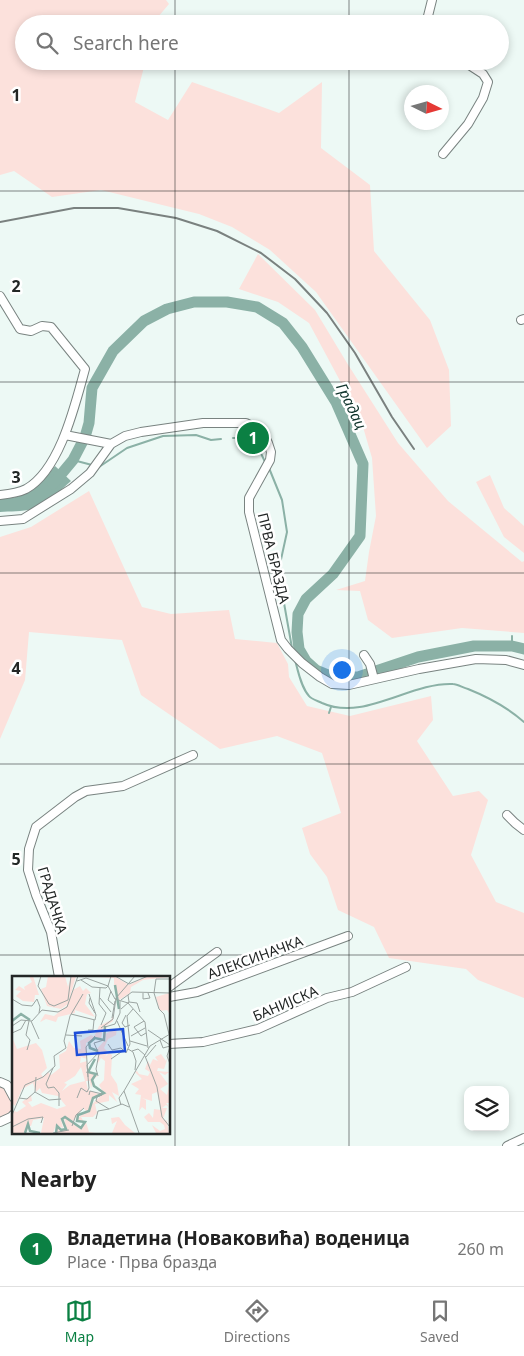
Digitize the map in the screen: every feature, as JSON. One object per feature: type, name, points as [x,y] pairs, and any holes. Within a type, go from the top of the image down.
[{"type":"street","points":[[428,15],[432,0]]},
{"type":"street","points":[[443,154],[468,124],[483,98],[488,82],[483,74],[477,70]]},
{"type":"street","points":[[0,296],[20,330],[30,331],[42,326],[51,327],[85,370],[67,436],[52,462],[38,480],[27,488],[15,494],[0,495]]},
{"type":"street","name":"ПРВА БРАЗДА","points":[[0,522],[23,519],[71,489],[90,473],[111,444],[125,436],[203,423],[246,423],[264,435],[271,452],[270,460],[249,498],[249,512],[281,640],[302,663],[320,678],[332,684],[349,685],[476,659],[506,660],[524,665]]},
{"type":"street","points":[[67,436],[111,444]]},
{"type":"street","points":[[364,655],[370,664],[374,679]]},
{"type":"street","name":"ГРАДАЧКА","points":[[59,976],[51,932],[28,870],[28,849],[36,827],[75,797],[86,791],[123,786],[193,755]]},
{"type":"street","points":[[507,815],[524,830]]},
{"type":"street","name":"АЛЕКСИНАЧКА","points":[[170,997],[197,992],[348,936]]},
{"type":"street","points":[[170,986],[216,952]]},
{"type":"street","name":"БАНИЈСКА","points":[[170,1044],[203,1042],[258,1029],[327,998],[352,992],[406,967]]},
{"type":"street","points":[[0,1082],[7,1085],[12,1094]]},
{"type":"street","points":[[0,1122],[12,1116]]},
{"type":"street","points":[[507,1146],[524,1138]]},
{"type":"shaded area","points":[[0,0],[166,0],[169,4],[160,15],[15,15],[15,70],[143,70],[135,102],[168,120],[192,82],[279,113],[322,82],[321,148],[370,185],[374,251],[430,320],[449,370],[451,426],[427,448],[316,292],[270,250],[232,227],[199,214],[101,190],[52,197],[14,171],[0,175]]},
{"type":"shaded area","points":[[258,254],[315,310],[398,443],[448,501],[522,562],[524,561],[524,633],[462,628],[392,638],[368,620],[360,591],[336,590],[365,581],[376,516],[372,458],[361,420],[309,323],[278,302],[239,289]]},
{"type":"shaded area","points":[[55,466],[71,481],[58,493],[32,509],[0,512],[0,499],[26,494],[38,486]]},
{"type":"shaded area","points":[[490,475],[504,508],[524,526],[524,553],[504,537],[476,482]]},
{"type":"shaded area","points":[[89,491],[142,607],[171,614],[229,610],[235,639],[277,643],[288,664],[289,677],[307,706],[350,716],[431,696],[433,720],[417,741],[453,796],[479,791],[488,800],[471,855],[496,902],[524,913],[524,998],[478,980],[466,969],[389,958],[374,927],[338,910],[327,877],[310,854],[302,828],[341,813],[322,753],[277,736],[220,749],[141,695],[122,640],[29,632],[25,680],[0,739],[0,537],[31,527]]},
{"type":"shaded area","points":[[0,1082],[12,1096],[12,1115],[0,1122]]},
{"type":"waterway","name":"Градац","points":[[53,484],[73,460],[85,437],[89,423],[92,388],[113,351],[144,321],[167,309],[194,302],[227,302],[257,307],[283,323],[302,347],[336,402],[363,464],[360,536],[333,574],[306,599],[298,614],[297,632],[299,649],[306,661],[316,670],[333,677],[358,677],[418,657],[474,646],[512,646],[524,649]]},
{"type":"waterway","points":[[97,466],[99,467],[127,448],[163,436],[196,435],[211,440],[221,439]]},
{"type":"waterway","points":[[233,438],[252,438],[266,464]]},
{"type":"waterway","points":[[73,460],[92,465]]},
{"type":"waterway","points":[[269,468],[282,500],[287,532],[280,564],[284,603],[292,648]]},
{"type":"waterway","points":[[512,636],[512,646]]},
{"type":"waterway","points":[[295,660],[302,684],[310,697],[338,708],[371,705],[420,689],[453,684],[490,699],[524,722]]},
{"type":"waterway","points":[[329,713],[331,707]]},
{"type":"railway","points":[[0,222],[74,208],[118,208],[176,218],[217,231],[261,253],[295,279],[327,313],[355,353],[392,417],[414,449]]},
{"type":"place","name":"Владетина (Новаковића) воденица","points":[[253,438]]}]
